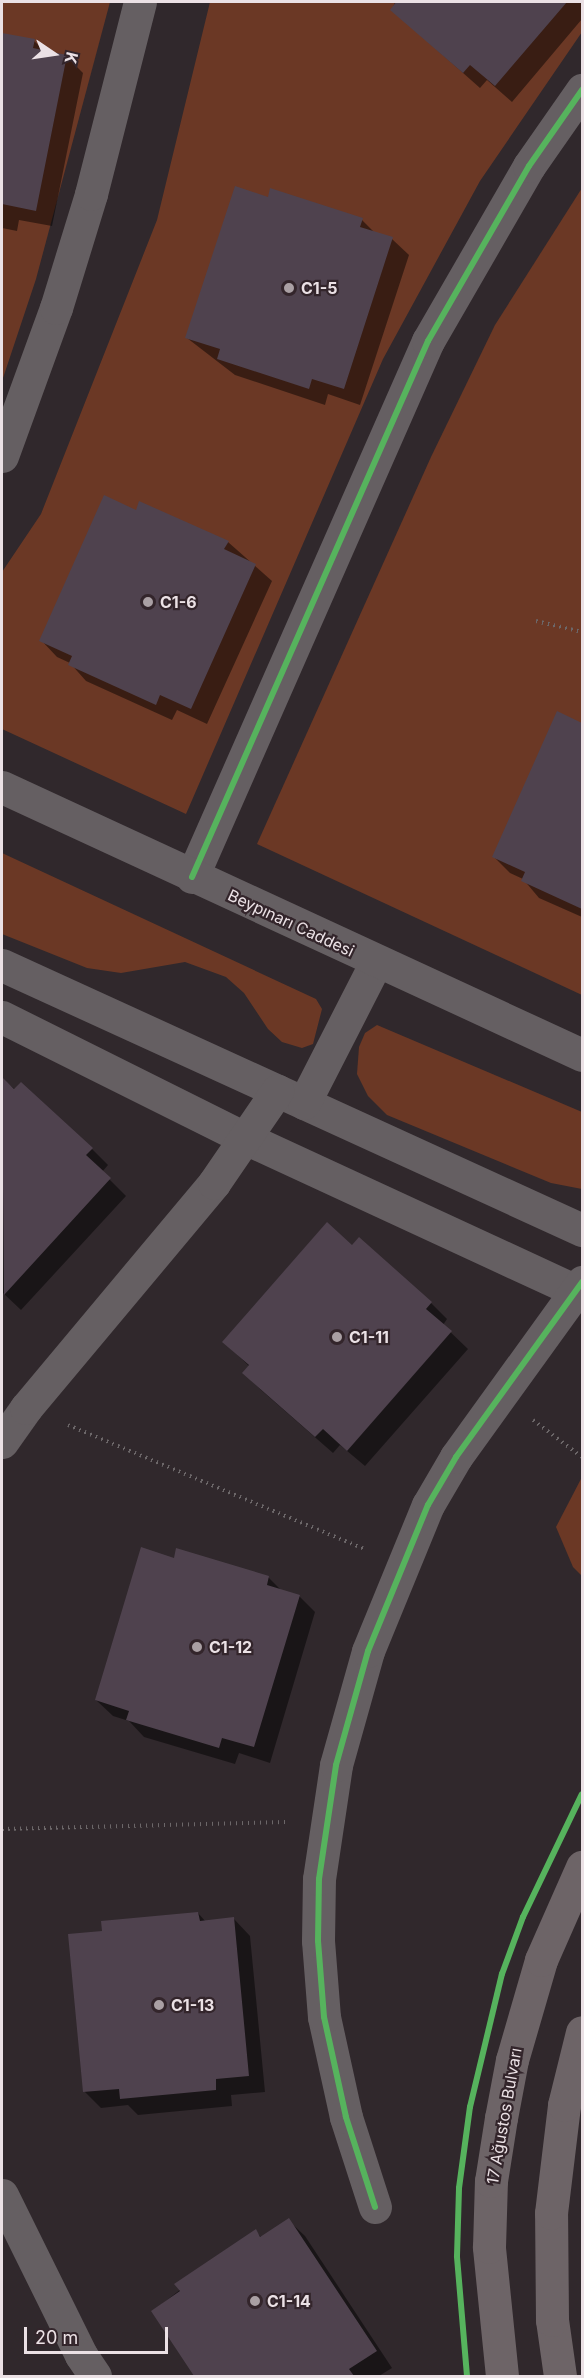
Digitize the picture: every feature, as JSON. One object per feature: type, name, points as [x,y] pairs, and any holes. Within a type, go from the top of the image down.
[{"type":"main road","name":"17 Ağustos Bulvarı","points":[[502,2376],[489,2247],[491,2181],[512,2060],[541,1960],[582,1867]]},
{"type":"main road","points":[[560,2376],[552,2320],[551,2212],[564,2105],[582,2032]]},
{"type":"street","points":[[2,456],[56,308],[91,194],[140,2]]},
{"type":"street","points":[[192,877],[428,341],[529,166],[582,90]]},
{"type":"street","name":"Beypınarı Caddesi","points":[[2,787],[192,877],[582,1055]]},
{"type":"street","points":[[2,1442],[26,1407],[214,1183],[245,1138],[291,1097],[376,962]]},
{"type":"street","points":[[2,965],[582,1230]]},
{"type":"street","points":[[2,1017],[245,1138],[579,1287],[433,1496],[402,1565],[350,1707],[326,1821],[318,1941],[324,2018],[346,2116],[375,2207]]},
{"type":"street","points":[[2,2195],[95,2376]]},
{"type":"path","points":[[536,621],[582,632]]},
{"type":"path","points":[[501,1396],[582,1457]]},
{"type":"path","points":[[26,1407],[402,1565]]},
{"type":"path","points":[[2,1829],[326,1821]]},
{"type":"shaded area","points":[[2,2],[110,2],[36,279],[2,381]]},
{"type":"shaded area","points":[[210,2],[582,2],[582,32],[480,181],[383,359],[186,814],[2,729],[2,572],[41,514],[157,220]]},
{"type":"shaded area","points":[[582,188],[582,995],[257,844],[431,457],[495,325]]},
{"type":"shaded area","points":[[2,853],[316,999],[322,1009],[313,1044],[302,1048],[282,1042],[268,1029],[244,993],[226,977],[185,962],[121,973],[87,968],[2,934]]},
{"type":"shaded area","points":[[377,1025],[582,1112],[582,1189],[551,1183],[387,1115],[368,1096],[357,1074],[359,1047],[365,1033]]},
{"type":"shaded area","points":[[582,1477],[582,1576],[573,1567],[556,1527]]},
{"type":"building","points":[[396,2],[567,2],[495,86],[470,65],[463,73],[390,10]]},
{"type":"building","points":[[2,33],[35,39],[33,48],[67,55],[36,211],[2,204]]},
{"type":"building","name":"C1-5","points":[[235,186],[268,197],[270,188],[363,218],[360,227],[393,237],[344,389],[312,379],[309,389],[217,359],[220,349],[185,338]]},
{"type":"building","name":"C1-6","points":[[104,495],[136,510],[139,501],[229,541],[224,549],[256,564],[191,709],[160,695],[156,705],[68,665],[72,656],[39,641]]},
{"type":"building","points":[[557,711],[582,723],[582,909],[521,881],[525,872],[492,857]]},
{"type":"building","points":[[2,1077],[14,1089],[21,1082],[93,1148],[86,1155],[111,1178],[4,1295]]},
{"type":"building","name":"C1-11","points":[[327,1222],[352,1245],[359,1237],[432,1302],[426,1309],[452,1331],[347,1451],[323,1429],[315,1437],[242,1373],[249,1365],[222,1342]]},
{"type":"building","name":"C1-12","points":[[141,1547],[174,1558],[176,1548],[269,1576],[267,1585],[300,1595],[254,1747],[222,1738],[219,1748],[126,1720],[129,1711],[95,1700]]},
{"type":"building","name":"C1-13","points":[[198,1912],[200,1921],[234,1917],[249,2076],[216,2079],[216,2090],[120,2099],[119,2089],[83,2092],[68,1934],[102,1931],[101,1921]]},
{"type":"building","name":"C1-14","points":[[289,2218],[377,2351],[349,2369],[354,2376],[194,2376],[151,2311],[180,2291],[174,2284],[256,2229],[260,2237]]},
{"type":"cycle path","points":[[192,877],[428,341],[529,166],[582,90]]},
{"type":"cycle path","points":[[375,2207],[346,2117],[324,2017],[318,1941],[319,1879],[336,1765],[368,1651],[428,1505],[456,1457],[582,1282]]},
{"type":"cycle path","points":[[467,2376],[457,2256],[459,2188],[470,2107],[502,1974],[523,1917],[582,1794]]},
{"type":"place","name":"C1-5","points":[[289,288]]},
{"type":"place","name":"C1-6","points":[[148,602]]},
{"type":"place","name":"C1-11","points":[[337,1337]]},
{"type":"place","name":"C1-12","points":[[197,1647]]},
{"type":"place","name":"C1-13","points":[[159,2005]]},
{"type":"place","name":"C1-14","points":[[255,2301]]}]
